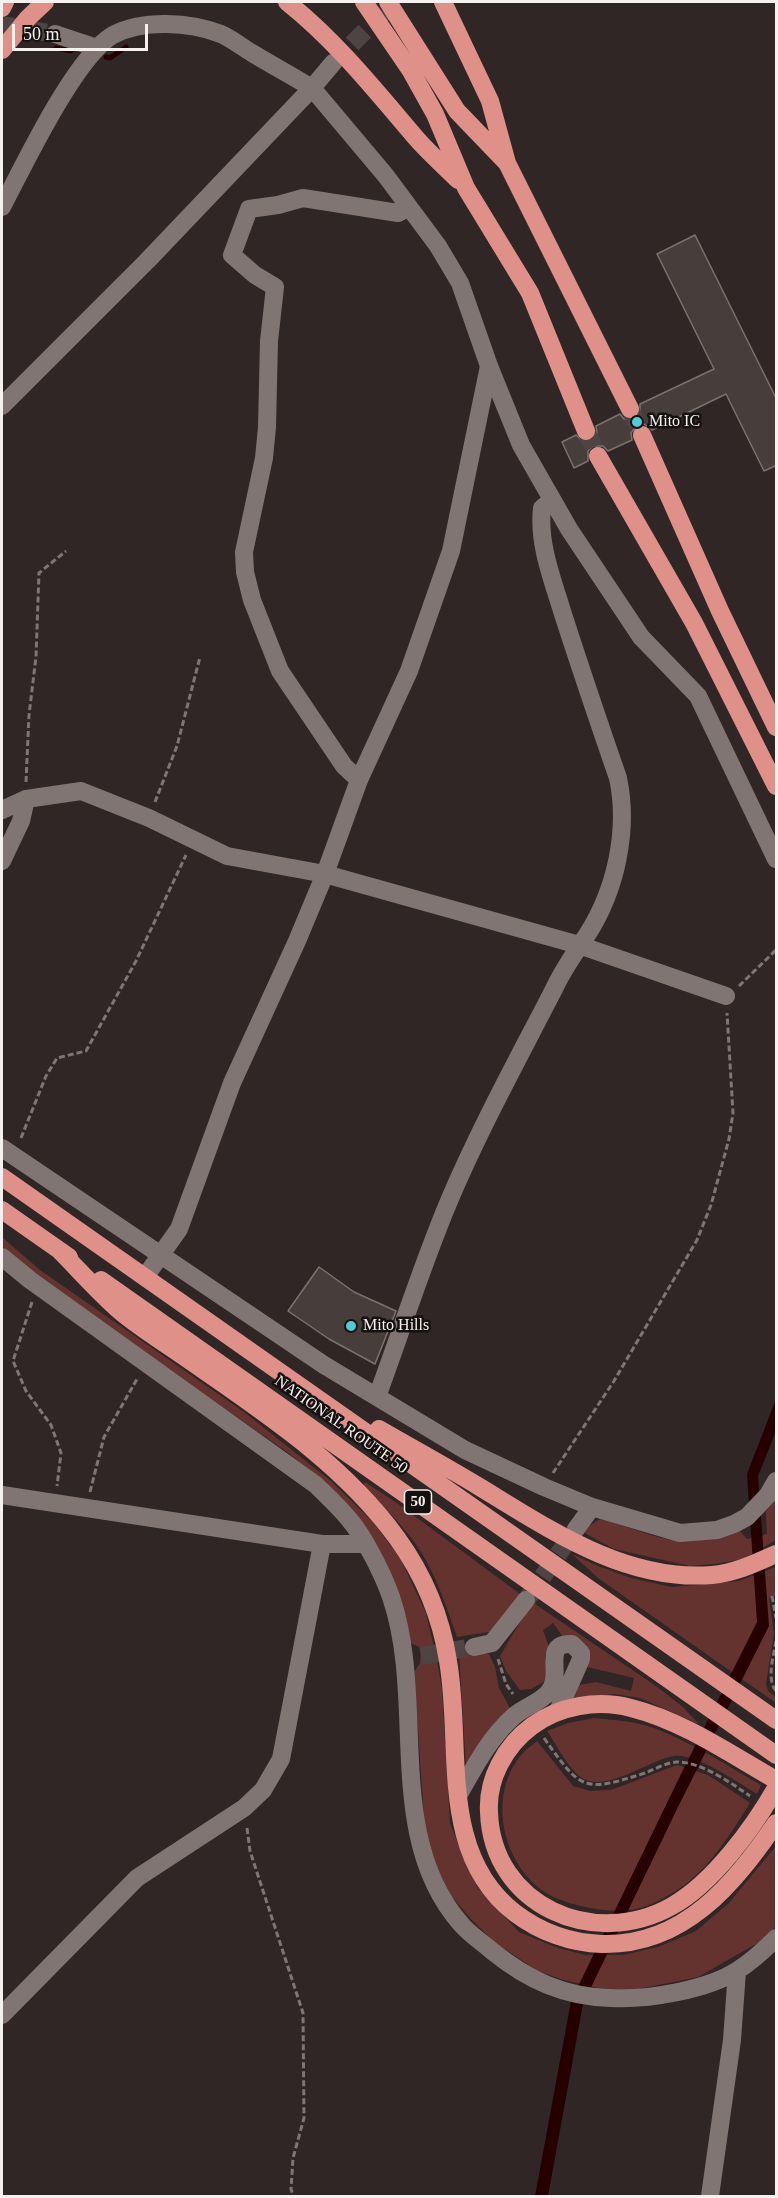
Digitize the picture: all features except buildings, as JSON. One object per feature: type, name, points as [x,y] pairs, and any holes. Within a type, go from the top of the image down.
[{"type":"highway","points":[[2,8],[5,2]]},
{"type":"highway","points":[[2,50],[28,18],[45,2]]},
{"type":"highway","points":[[287,2],[316,26],[349,60],[418,140],[466,188]]},
{"type":"highway","points":[[364,2],[411,71],[430,106],[466,188],[530,293],[586,431]]},
{"type":"highway","points":[[388,2],[457,111],[507,163]]},
{"type":"highway","points":[[443,2],[490,100],[507,163],[630,410]]},
{"type":"highway","points":[[642,435],[720,611],[777,727]]},
{"type":"highway","points":[[598,456],[694,623],[777,786]]},
{"type":"highway","name":"NATIONAL ROUTE 50","points":[[2,1177],[777,1720]]},
{"type":"highway","name":"NATIONAL ROUTE 50","points":[[2,1210],[777,1755]]},
{"type":"highway","points":[[59,1250],[122,1313],[283,1426],[326,1461],[355,1487],[410,1557],[434,1605],[446,1649],[452,1687],[458,1796],[466,1840],[485,1879],[496,1895],[511,1909],[536,1926],[566,1939],[589,1943],[629,1943],[650,1938],[690,1918],[712,1901],[733,1881],[777,1823]]},
{"type":"highway","points":[[286,1376],[573,1542],[625,1564],[667,1574],[713,1575],[737,1570],[777,1554]]},
{"type":"highway","points":[[774,1793],[722,1864],[704,1883],[673,1905],[642,1919],[625,1922],[586,1921],[567,1917],[535,1901],[510,1878],[495,1849],[489,1820],[490,1789],[502,1760],[512,1745],[542,1719],[575,1706],[609,1705],[629,1707],[648,1713],[700,1736],[777,1780]]},
{"type":"street","points":[[2,207],[45,125],[69,86],[97,48],[114,35],[144,25],[179,24],[221,34],[312,88],[386,176],[438,246],[460,283],[489,366],[521,445],[569,529],[641,637],[698,696],[777,859]]},
{"type":"street","points":[[55,34],[97,48]]},
{"type":"street","points":[[2,406],[147,261],[312,88],[333,63]]},
{"type":"street","points":[[359,780],[344,766],[280,671],[252,600],[244,572],[244,552],[264,458],[269,341],[275,287],[255,275],[232,255],[249,209],[278,205],[303,198],[398,213],[409,207]]},
{"type":"street","points":[[145,1277],[179,1229],[232,1083],[325,874],[359,780],[409,671],[451,551],[489,366]]},
{"type":"street","points":[[377,1397],[449,1201],[493,1107],[566,965],[588,934],[610,887],[622,826],[622,799],[618,778],[546,557],[540,524],[542,508],[552,500]]},
{"type":"street","points":[[2,810],[26,799],[81,791],[149,818],[227,856],[325,874],[579,945],[726,996]]},
{"type":"street","points":[[2,861],[21,821],[26,799]]},
{"type":"street","points":[[7,1152],[275,1334],[465,1450],[544,1487],[592,1507],[680,1533],[703,1532],[734,1524],[747,1517],[768,1495],[777,1481]]},
{"type":"street","points":[[2,1257],[37,1286],[316,1485],[349,1519],[366,1544],[391,1596],[413,1657],[414,1824],[426,1862],[445,1904],[462,1926],[508,1964],[531,1978],[571,1994],[592,1998],[626,1999],[666,1994],[701,1986],[737,1971],[777,1938]]},
{"type":"street","points":[[2,1495],[322,1544],[366,1544]]},
{"type":"street","points":[[576,1529],[592,1507]]},
{"type":"street","points":[[2,2015],[137,1878],[244,1808],[263,1790],[281,1759],[322,1544]]},
{"type":"street","points":[[474,1647],[492,1643],[526,1600]]},
{"type":"street","points":[[458,1796],[495,1736],[515,1715],[547,1695],[552,1689],[556,1674],[554,1655],[556,1649],[561,1645],[572,1644],[581,1653],[581,1659],[558,1711]]},
{"type":"street","points":[[710,2196],[732,2040],[737,1971]]},
{"type":"path","points":[[26,799],[29,715],[36,657],[39,573],[66,551]]},
{"type":"path","points":[[149,818],[177,746],[200,657]]},
{"type":"path","points":[[7,1152],[57,1058],[86,1051],[136,961],[193,840]]},
{"type":"path","points":[[544,1487],[614,1381],[697,1240],[711,1204],[729,1139],[733,1113],[726,996],[777,950]]},
{"type":"path","points":[[37,1286],[13,1361],[26,1391],[51,1425],[61,1453],[54,1503]]},
{"type":"path","points":[[86,1508],[104,1437],[146,1362]]},
{"type":"path","points":[[772,1596],[777,1618]]},
{"type":"path","points":[[777,1641],[771,1674],[772,1686],[777,1691]]},
{"type":"path","points":[[492,1643],[506,1684],[513,1694]]},
{"type":"path","points":[[543,1737],[570,1774],[581,1781],[596,1785],[614,1783],[674,1762],[688,1763],[726,1779],[752,1797]]},
{"type":"path","points":[[244,1808],[250,1851],[303,2013],[304,2118],[293,2158],[291,2189],[293,2196]]},
{"type":"shaded area","points":[[2,1237],[40,1270],[244,1412],[331,1481],[372,1521],[400,1558],[426,1613],[437,1660],[442,1690],[450,1824],[477,1887],[519,1932],[555,1947],[585,1955],[623,1955],[658,1947],[696,1931],[729,1903],[776,1846],[776,1926],[763,1940],[698,1977],[633,1990],[598,1988],[564,1980],[538,1971],[494,1942],[442,1885],[425,1832],[414,1672],[420,1663],[421,1648],[409,1642],[328,1485],[287,1452],[40,1279],[2,1246]]},
{"type":"shaded area","points":[[776,1399],[776,1431],[758,1476],[769,1626],[583,2004],[548,2196],[535,2196],[571,2001],[757,1622],[747,1474]]},
{"type":"shaded area","points":[[365,1482],[520,1594],[495,1631],[457,1637],[437,1582],[427,1562],[401,1525],[363,1486]]},
{"type":"shaded area","points":[[776,1499],[776,1540],[743,1559],[715,1564],[690,1566],[614,1549],[581,1531],[600,1519],[671,1540],[696,1540],[740,1531],[747,1539],[767,1534],[766,1511]]},
{"type":"shaded area","points":[[572,1554],[631,1578],[672,1587],[739,1581],[776,1567],[776,1595],[769,1599],[774,1634],[766,1684],[768,1691],[776,1697],[776,1703],[598,1578]]},
{"type":"shaded area","points":[[532,1602],[656,1686],[683,1707],[699,1724],[640,1698],[614,1694],[574,1698],[579,1685],[596,1682],[631,1691],[634,1678],[587,1667],[588,1653],[563,1637],[553,1623],[543,1630],[549,1647],[545,1656],[549,1679],[531,1689],[520,1690],[506,1671],[500,1656]]},
{"type":"shaded area","points":[[459,1653],[489,1654],[495,1667],[499,1688],[511,1710],[466,1767]]},
{"type":"shaded area","points":[[594,1718],[632,1722],[654,1728],[695,1747],[761,1785],[757,1794],[705,1764],[683,1756],[663,1759],[610,1780],[598,1782],[586,1780],[576,1773],[564,1758],[547,1731],[568,1723]]},
{"type":"shaded area","points":[[537,1741],[573,1786],[590,1791],[611,1790],[677,1765],[708,1775],[750,1803],[724,1843],[703,1868],[679,1889],[662,1899],[626,1911],[588,1908],[562,1901],[543,1891],[529,1878],[517,1862],[504,1826],[502,1806],[505,1787],[512,1769],[525,1751]]},
{"type":"waterway","points":[[106,57],[110,58],[126,47]]},
{"type":"waterway","points":[[56,48],[71,51]]},
{"type":"tunnel","points":[[333,63],[387,9]]},
{"type":"tunnel","points":[[2,25],[55,34]]},
{"type":"tunnel","points":[[630,409],[642,435]]},
{"type":"tunnel","points":[[586,431],[598,456]]},
{"type":"tunnel","points":[[527,1599],[576,1529]]},
{"type":"tunnel","points":[[421,1656],[474,1647]]},
{"type":"place","name":"Mito IC","points":[[637,422]]},
{"type":"place","name":"Mito Hills","points":[[351,1326]]}]
